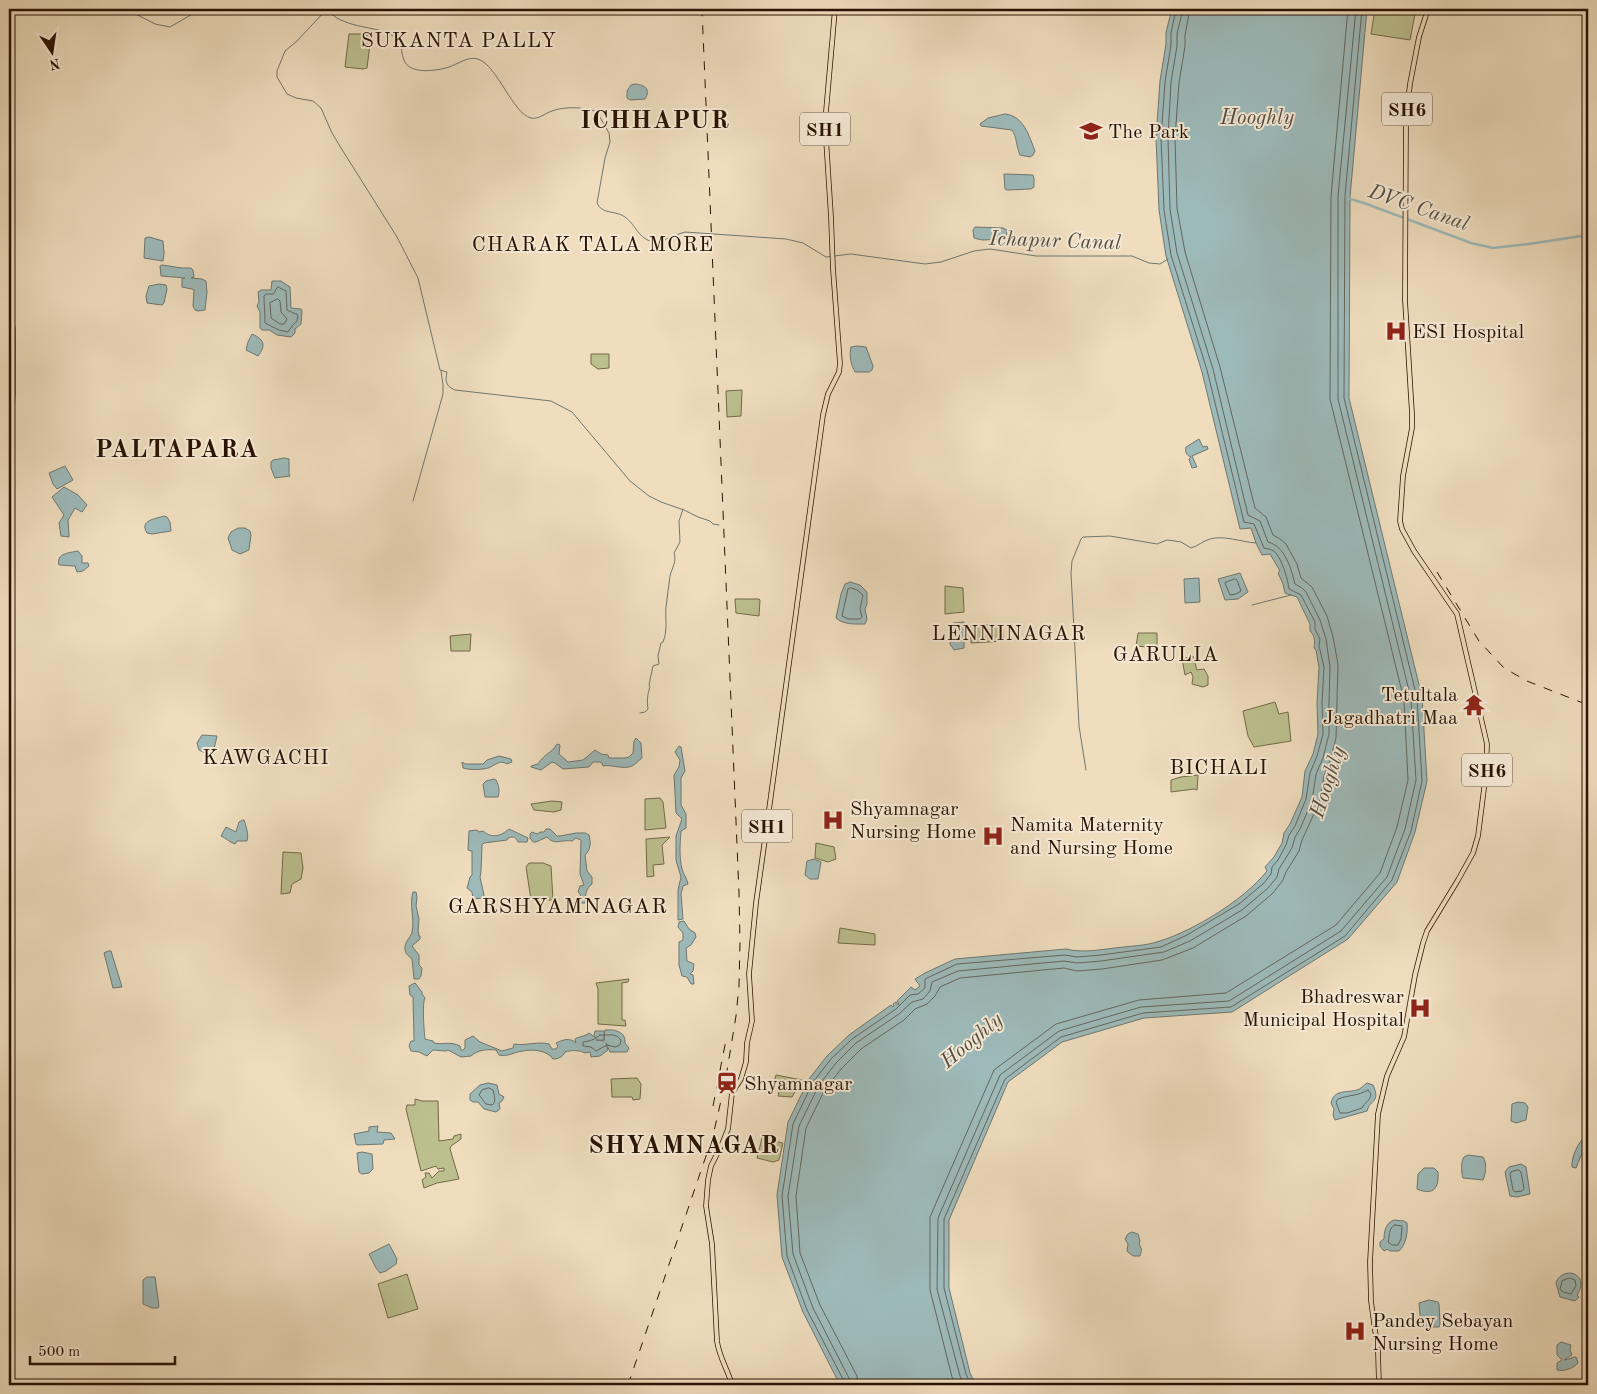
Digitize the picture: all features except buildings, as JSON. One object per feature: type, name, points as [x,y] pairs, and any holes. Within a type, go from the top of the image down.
[{"type":"highway","points":[[9,299],[12,329],[12,394],[9,451]]},
{"type":"main road","name":"SH1","points":[[732,1385],[717,1342],[712,1244],[706,1206],[711,1166],[728,1129],[732,1093],[743,1074],[746,1062],[747,1043],[752,1024],[749,974],[756,903],[823,415],[828,394],[840,368],[825,123],[836,9]]},
{"type":"main road","name":"SH6","points":[[1379,1385],[1370,1262],[1376,1128],[1389,1071],[1402,1042],[1427,931],[1458,880],[1475,847],[1488,755],[1484,725],[1457,614],[1415,552],[1402,530],[1400,521],[1403,476],[1412,428],[1406,310],[1406,132],[1409,90],[1428,9]]},
{"type":"green space","points":[[1375,9],[1416,9],[1410,40],[1371,34]]},
{"type":"green space","points":[[349,34],[371,36],[367,68],[345,67]]},
{"type":"green space","points":[[591,354],[609,354],[609,368],[598,369],[591,364]]},
{"type":"green space","points":[[742,390],[741,416],[727,417],[726,391]]},
{"type":"green space","points":[[945,586],[963,588],[964,612],[945,614]]},
{"type":"green space","points":[[735,599],[759,599],[759,616],[736,613]]},
{"type":"green space","points":[[1002,624],[1004,641],[971,643],[970,626]]},
{"type":"green space","points":[[1138,633],[1157,633],[1157,648],[1136,646]]},
{"type":"green space","points":[[471,634],[470,651],[451,651],[450,636]]},
{"type":"green space","points":[[1193,656],[1197,670],[1204,669],[1208,676],[1208,685],[1203,687],[1192,684],[1193,677],[1191,672],[1185,675],[1182,659]]},
{"type":"green space","points":[[1275,702],[1279,714],[1288,712],[1291,741],[1254,747],[1248,736],[1243,711]]},
{"type":"green space","points":[[1198,775],[1197,790],[1171,792],[1171,780]]},
{"type":"green space","points":[[660,798],[663,802],[666,828],[645,830],[645,799]]},
{"type":"green space","points":[[552,801],[562,802],[561,810],[554,812],[534,810],[531,804]]},
{"type":"green space","points":[[670,837],[662,845],[664,864],[653,865],[654,876],[647,877],[646,839]]},
{"type":"green space","points":[[816,843],[834,847],[836,859],[828,862],[815,858]]},
{"type":"green space","points":[[283,852],[301,853],[303,868],[301,879],[292,884],[290,893],[281,894]]},
{"type":"green space","points":[[529,863],[543,863],[551,866],[553,900],[531,900],[526,867]]},
{"type":"green space","points":[[840,928],[875,934],[875,945],[838,943]]},
{"type":"green space","points":[[629,979],[628,982],[622,983],[622,1020],[625,1020],[626,1026],[598,1024],[598,989],[596,983]]},
{"type":"green space","points":[[776,1075],[802,1080],[792,1097],[778,1096],[781,1084],[774,1082]]},
{"type":"green space","points":[[637,1078],[641,1084],[640,1099],[612,1097],[611,1079]]},
{"type":"green space","points":[[415,1099],[438,1101],[439,1141],[453,1139],[454,1136],[461,1134],[461,1139],[451,1146],[450,1149],[459,1179],[437,1183],[424,1188],[422,1180],[426,1177],[425,1173],[429,1173],[432,1178],[439,1171],[444,1171],[444,1168],[438,1169],[436,1166],[421,1171],[406,1109],[407,1105],[415,1105]]},
{"type":"green space","points":[[762,1138],[783,1143],[779,1160],[773,1162],[757,1158]]},
{"type":"green space","points":[[407,1274],[418,1309],[388,1318],[378,1284]]},
{"type":"water","name":"Hooghly","points":[[1172,9],[1367,9],[1350,197],[1349,398],[1422,697],[1427,781],[1415,832],[1397,882],[1348,939],[1232,1012],[1144,1018],[1062,1042],[1008,1082],[949,1220],[949,1288],[970,1373],[976,1385],[840,1385],[803,1312],[782,1257],[777,1195],[788,1122],[809,1079],[827,1056],[849,1035],[891,1005],[893,1007],[893,1004],[896,1002],[898,1005],[897,1001],[911,987],[915,990],[920,986],[915,979],[955,959],[1066,949],[1090,951],[1149,944],[1174,936],[1233,903],[1258,882],[1267,871],[1265,867],[1274,857],[1282,843],[1284,833],[1302,797],[1305,771],[1313,754],[1318,734],[1319,667],[1310,624],[1297,597],[1285,593],[1278,573],[1280,571],[1270,554],[1262,555],[1251,528],[1240,529],[1202,372],[1166,256],[1159,210],[1156,138],[1166,32]]},
{"type":"water","points":[[635,84],[646,88],[647,96],[645,99],[630,100],[627,98],[627,91],[631,85]]},
{"type":"water","points":[[1005,114],[1017,119],[1028,133],[1035,151],[1030,157],[1020,155],[1012,130],[981,126],[980,124],[988,118]]},
{"type":"water","points":[[1004,174],[1033,175],[1034,187],[1031,189],[1007,190],[1005,189]]},
{"type":"water","points":[[975,227],[1003,228],[1007,230],[1006,239],[982,240],[974,238],[973,230]]},
{"type":"water","points":[[149,237],[163,241],[163,261],[144,258],[145,238]]},
{"type":"water","points":[[160,266],[191,268],[194,277],[191,278],[206,281],[205,310],[195,310],[193,306],[194,290],[182,287],[182,279],[185,278],[161,276]]},
{"type":"water","points":[[272,281],[281,281],[290,287],[291,308],[302,310],[301,324],[295,329],[295,333],[291,337],[277,335],[269,330],[262,330],[260,328],[260,312],[257,306],[259,302],[258,292],[261,290],[271,290]]},
{"type":"water","points":[[166,285],[164,303],[162,305],[147,303],[146,296],[149,286]]},
{"type":"water","points":[[252,334],[257,336],[263,344],[258,356],[246,350]]},
{"type":"water","points":[[851,347],[866,347],[873,366],[869,372],[855,372],[850,350]]},
{"type":"water","points":[[1199,439],[1203,447],[1207,446],[1208,449],[1192,456],[1197,467],[1192,468],[1189,459],[1191,457],[1186,453],[1186,447]]},
{"type":"water","points":[[284,458],[289,459],[290,476],[275,478],[271,462]]},
{"type":"water","points":[[65,466],[73,480],[57,489],[49,473]]},
{"type":"water","points":[[64,487],[78,495],[87,505],[82,512],[75,508],[68,520],[69,537],[61,536],[59,523],[64,515],[52,497]]},
{"type":"water","points":[[164,516],[170,522],[171,531],[147,533],[145,529],[146,523]]},
{"type":"water","points":[[238,528],[245,528],[250,531],[251,535],[249,550],[240,554],[232,550],[228,538],[231,532]]},
{"type":"water","points":[[78,551],[82,556],[82,563],[88,563],[89,566],[83,571],[77,572],[75,566],[59,565],[59,558],[61,556]]},
{"type":"water","points":[[1240,573],[1248,592],[1238,599],[1225,600],[1218,579]]},
{"type":"water","points":[[1199,578],[1200,602],[1185,603],[1184,579]]},
{"type":"water","points":[[850,582],[860,585],[867,592],[865,609],[867,619],[865,624],[846,623],[836,618],[841,594],[845,584]]},
{"type":"water","points":[[964,622],[964,648],[954,650],[950,644],[953,623]]},
{"type":"water","points":[[202,735],[217,736],[214,749],[209,755],[199,750],[197,743]]},
{"type":"water","points":[[636,738],[641,743],[642,758],[628,767],[603,766],[600,762],[593,762],[589,767],[563,769],[552,762],[541,770],[531,767],[538,764],[557,744],[560,745],[559,754],[568,762],[583,760],[595,750],[601,754],[608,755],[609,758],[629,757],[633,753]]},
{"type":"water","points":[[679,746],[681,747],[685,771],[681,778],[681,805],[686,814],[686,828],[681,831],[680,855],[682,869],[688,884],[683,886],[681,894],[683,919],[678,920],[678,890],[681,877],[676,860],[676,836],[682,819],[676,813],[674,775],[679,767],[680,760],[675,752]]},
{"type":"water","points":[[499,756],[511,759],[512,762],[507,764],[499,763],[482,769],[463,768],[462,762],[465,764],[483,764],[487,760]]},
{"type":"water","points":[[494,779],[498,786],[498,797],[485,797],[483,784]]},
{"type":"water","points":[[244,820],[248,836],[247,841],[237,841],[235,844],[221,836],[226,827],[236,832],[239,822]]},
{"type":"water","points":[[509,829],[528,838],[527,842],[518,842],[516,838],[512,837],[507,840],[484,843],[482,845],[480,877],[484,895],[483,898],[473,899],[472,892],[467,888],[472,875],[472,851],[468,850],[469,831],[483,831],[496,836]]},
{"type":"water","points":[[546,829],[550,829],[557,836],[576,833],[589,835],[590,846],[585,855],[587,871],[592,877],[592,884],[587,890],[585,903],[580,903],[581,899],[578,892],[580,886],[584,885],[580,874],[581,840],[576,838],[572,841],[555,842],[547,837],[533,842],[530,838],[532,832],[537,834],[544,832]]},
{"type":"water","points":[[814,859],[821,862],[818,879],[810,879],[805,875],[807,861]]},
{"type":"water","points":[[413,892],[416,892],[417,897],[418,935],[420,939],[412,946],[419,955],[419,965],[422,968],[419,979],[414,979],[412,959],[405,950],[413,927]]},
{"type":"water","points":[[684,921],[689,929],[695,933],[696,937],[691,945],[686,948],[687,961],[694,964],[693,971],[690,974],[693,975],[694,984],[691,984],[687,977],[682,976],[679,965],[679,942],[683,940],[683,933],[678,927],[679,922]]},
{"type":"water","points":[[111,951],[122,987],[113,988],[104,953]]},
{"type":"water","points":[[415,983],[425,998],[423,1011],[425,1039],[434,1043],[450,1043],[460,1046],[461,1050],[463,1050],[465,1048],[465,1040],[473,1036],[480,1042],[502,1051],[513,1048],[514,1044],[541,1043],[549,1044],[552,1049],[556,1049],[558,1046],[556,1043],[563,1040],[576,1043],[575,1039],[589,1033],[596,1038],[594,1035],[595,1031],[604,1031],[604,1040],[596,1040],[604,1041],[605,1030],[609,1030],[622,1034],[629,1048],[627,1052],[610,1052],[606,1043],[608,1050],[600,1056],[591,1057],[590,1052],[573,1051],[565,1052],[557,1059],[553,1059],[543,1052],[531,1050],[499,1055],[496,1050],[486,1050],[476,1052],[471,1056],[461,1057],[448,1050],[433,1050],[427,1056],[411,1051],[409,1046],[411,1041],[414,1041],[414,1038],[413,997],[410,995],[409,986]]},
{"type":"water","points":[[488,1083],[497,1085],[499,1094],[504,1097],[499,1103],[500,1109],[496,1112],[484,1109],[478,1102],[470,1100],[470,1094],[480,1085]]},
{"type":"water","points":[[1367,1083],[1373,1085],[1376,1095],[1367,1111],[1335,1120],[1333,1115],[1334,1109],[1331,1103],[1335,1095],[1341,1092],[1353,1091]]},
{"type":"water","points":[[1518,1102],[1525,1103],[1528,1107],[1526,1120],[1516,1123],[1511,1121],[1512,1104]]},
{"type":"water","points":[[1588,1122],[1588,1147],[1582,1153],[1576,1168],[1572,1167],[1574,1155],[1585,1137]]},
{"type":"water","points":[[378,1126],[377,1132],[391,1133],[395,1139],[384,1140],[383,1144],[356,1144],[354,1134],[369,1131],[369,1127]]},
{"type":"water","points":[[357,1153],[372,1154],[373,1169],[369,1173],[362,1174],[359,1172]]},
{"type":"water","points":[[1468,1155],[1483,1157],[1486,1168],[1483,1180],[1463,1178],[1462,1161]]},
{"type":"water","points":[[1521,1164],[1526,1167],[1530,1194],[1517,1197],[1510,1196],[1505,1172],[1509,1167]]},
{"type":"water","points":[[1424,1168],[1434,1168],[1438,1172],[1436,1186],[1428,1192],[1417,1189],[1418,1174]]},
{"type":"water","points":[[1394,1220],[1407,1223],[1406,1238],[1399,1251],[1387,1249],[1385,1251],[1380,1246],[1380,1242],[1384,1239],[1387,1225]]},
{"type":"water","points":[[1132,1232],[1138,1234],[1141,1249],[1140,1256],[1133,1256],[1127,1251],[1128,1244],[1125,1239]]},
{"type":"water","points":[[389,1244],[397,1259],[396,1264],[380,1273],[369,1254]]},
{"type":"water","points":[[1571,1273],[1578,1276],[1581,1282],[1577,1295],[1579,1297],[1575,1301],[1560,1297],[1556,1283],[1562,1275]]},
{"type":"water","points":[[147,1277],[155,1277],[158,1308],[152,1308],[143,1304],[143,1280]]},
{"type":"water","points":[[1429,1300],[1439,1304],[1439,1327],[1421,1326],[1419,1303]]},
{"type":"water","points":[[1561,1342],[1571,1345],[1572,1355],[1564,1360],[1576,1357],[1578,1363],[1568,1369],[1557,1370],[1557,1363],[1562,1360],[1557,1355],[1557,1345]]},
{"type":"waterway","points":[[126,9],[155,24],[170,27],[201,9]]},
{"type":"waterway","name":"Ichapur Canal","points":[[326,9],[341,20],[379,30],[393,36],[400,41],[402,55],[407,65],[417,70],[438,70],[467,59],[478,59],[492,70],[524,115],[531,118],[539,117],[557,109],[575,108],[597,112],[609,133],[610,142],[605,158],[597,203],[602,209],[625,217],[644,238],[655,243],[685,232],[786,239],[803,243],[826,257],[851,254],[925,264],[941,262],[974,251],[990,249],[1036,256],[1132,256],[1149,263],[1160,264],[1168,259]]},
{"type":"waterway","points":[[326,10],[285,51],[277,71],[277,77],[287,94],[296,98],[313,101],[321,108],[332,133],[397,237],[418,278],[440,370],[447,372],[446,381],[448,385],[455,390],[551,401],[572,412],[630,481],[649,496],[719,525]]},
{"type":"waterway","name":"DVC Canal","points":[[1347,198],[1471,243],[1493,248],[1588,235]]},
{"type":"waterway","points":[[413,501],[443,394],[441,371]]},
{"type":"waterway","points":[[640,713],[648,709],[648,693],[653,666],[659,664],[658,656],[665,633],[670,576],[675,562],[674,553],[680,542],[679,521],[683,509]]},
{"type":"waterway","points":[[1086,770],[1079,726],[1071,573],[1072,561],[1081,539],[1083,537],[1110,536],[1157,544],[1167,540],[1181,542],[1191,548],[1215,538],[1256,543]]},
{"type":"waterway","points":[[1252,605],[1291,595]]},
{"type":"railway","points":[[628,1385],[715,1127],[725,1083],[739,986],[739,893],[702,9]]},
{"type":"railway","points":[[1437,572],[1479,641],[1504,668],[1527,681],[1588,705]]},
{"type":"railway","points":[[713,1106],[726,1040]]},
{"type":"place","name":"The Park","points":[[1091,131]]},
{"type":"place","name":"ESI Hospital","points":[[1396,331]]},
{"type":"place","name":"Tetultala Jagadhatri Maa","points":[[1474,705]]},
{"type":"place","name":"Shyamnagar Nursing Home","points":[[833,820]]},
{"type":"place","name":"Namita Maternity and Nursing Home","points":[[993,836]]},
{"type":"place","name":"Bhadreswar Municipal Hospital","points":[[1420,1008]]},
{"type":"place","name":"Shyamnagar","points":[[727,1083]]},
{"type":"place","name":"Pandey Sebayan Nursing Home","points":[[1355,1331]]},
{"type":"district","name":"SUKANTA PALLY","points":[[459,40]]},
{"type":"district","name":"ICHHAPUR","points":[[655,119]]},
{"type":"district","name":"CHARAK TALA MORE","points":[[593,244]]},
{"type":"district","name":"PALTAPARA","points":[[177,448]]},
{"type":"district","name":"LENNINAGAR","points":[[1009,633]]},
{"type":"district","name":"GARULIA","points":[[1166,654]]},
{"type":"district","name":"KAWGACHI","points":[[266,757]]},
{"type":"district","name":"BICHALI","points":[[1219,767]]},
{"type":"district","name":"GARSHYAMNAGAR","points":[[558,905]]},
{"type":"district","name":"SHYAMNAGAR","points":[[684,1144]]}]
